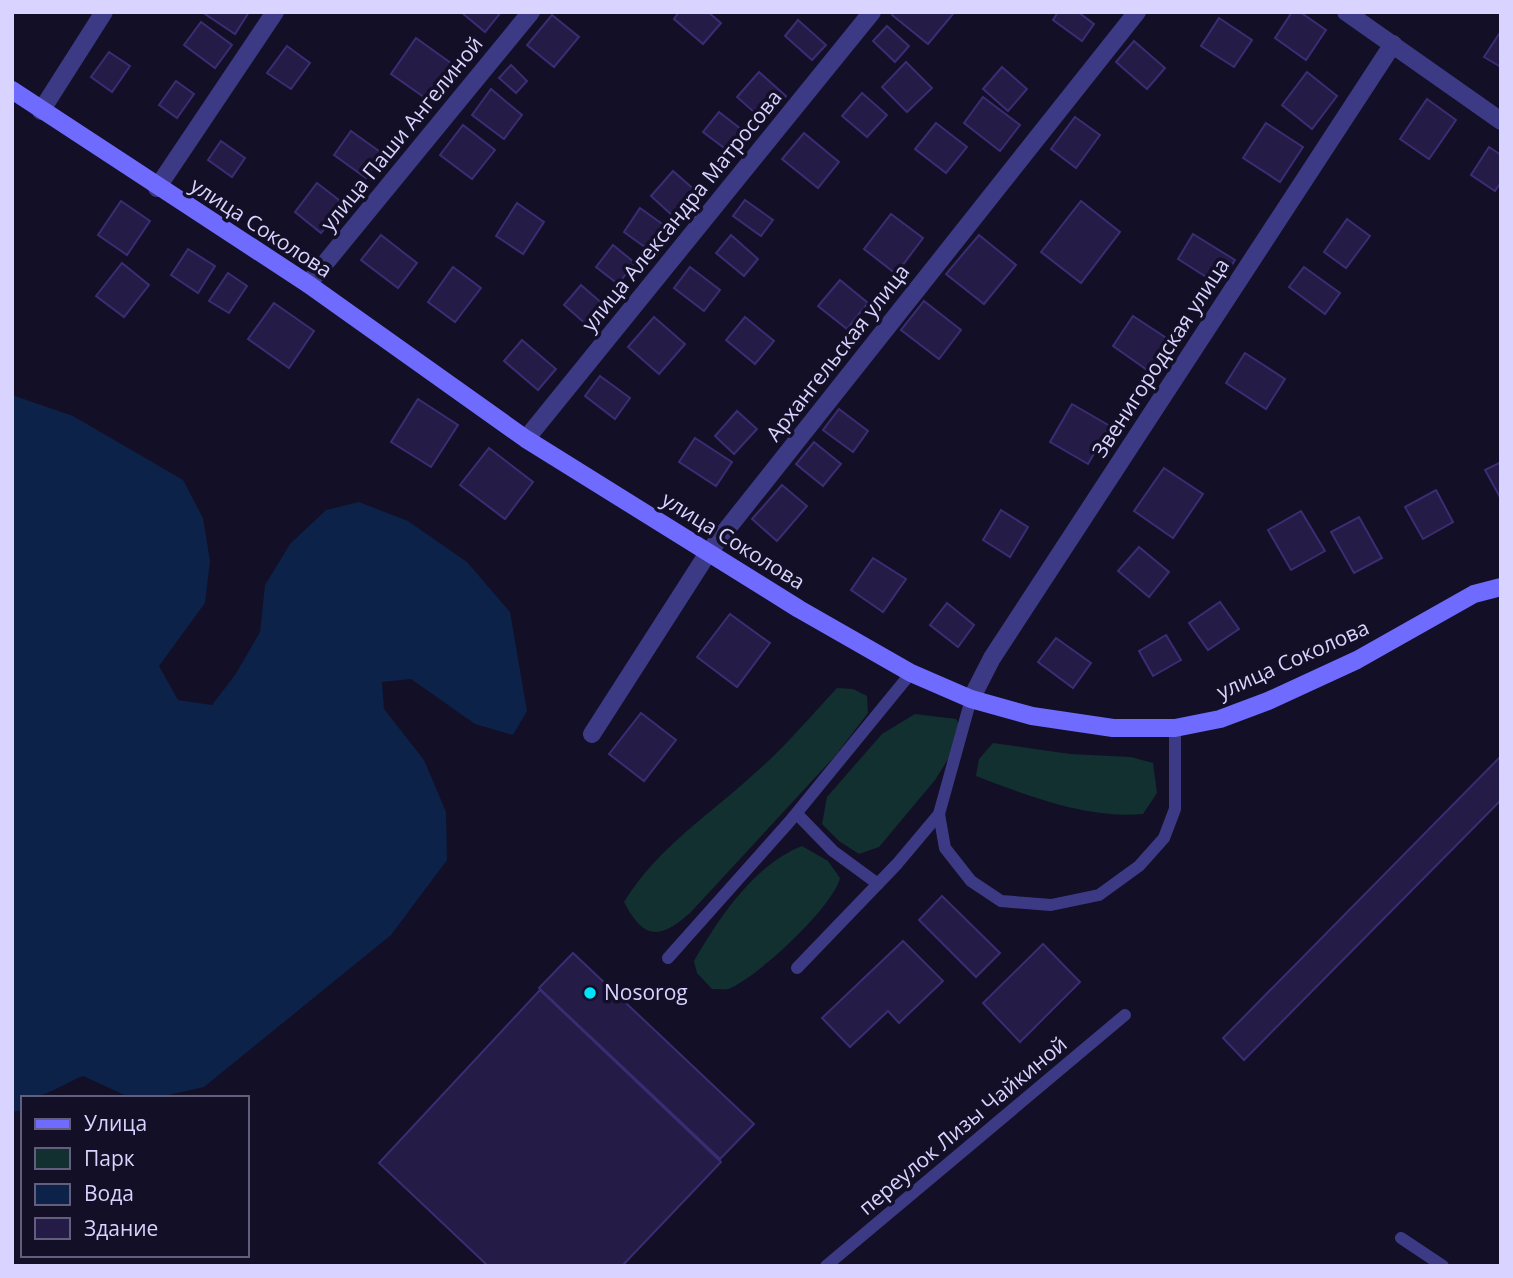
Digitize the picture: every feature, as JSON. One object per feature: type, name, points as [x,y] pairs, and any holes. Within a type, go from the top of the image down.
[{"type":"main road","name":"улица Соколова","points":[[12,90],[157,188],[308,284],[526,439],[708,553],[911,673],[971,699],[1032,716],[1113,728],[1175,728],[1220,719],[1268,701],[1357,660],[1474,594],[1501,587]]},
{"type":"street","points":[[41,111],[104,12]]},
{"type":"street","points":[[157,188],[275,12]]},
{"type":"street","name":"улица Паши Ангелиной","points":[[308,284],[531,12]]},
{"type":"street","name":"улица Александра Матросова","points":[[526,439],[872,12]]},
{"type":"street","name":"Архангельская улица","points":[[592,734],[708,553],[1137,12]]},
{"type":"street","points":[[1346,12],[1501,121]]},
{"type":"street","name":"Звенигородская улица","points":[[971,699],[992,658],[1394,44]]},
{"type":"lane","points":[[668,958],[796,814],[911,673]]},
{"type":"lane","points":[[797,968],[878,884],[939,814],[971,699]]},
{"type":"lane","points":[[939,814],[945,848],[971,881],[1001,901],[1051,905],[1099,895],[1139,866],[1164,838],[1175,809],[1175,728]]},
{"type":"lane","points":[[796,814],[833,850],[878,884]]},
{"type":"lane","name":"переулок Лизы Чайкиной","points":[[826,1266],[1125,1015]]},
{"type":"lane","points":[[1401,1238],[1443,1266]]},
{"type":"green space","points":[[837,688],[853,689],[867,696],[868,713],[835,756],[690,913],[661,931],[653,932],[638,924],[624,902],[637,882],[684,833],[765,764]]},
{"type":"green space","points":[[915,714],[956,719],[964,734],[935,780],[879,847],[859,854],[839,841],[822,824],[827,797],[882,734]]},
{"type":"green space","points":[[993,743],[1070,754],[1131,757],[1153,763],[1157,793],[1143,814],[1122,815],[1079,809],[1037,798],[976,776],[979,759]]},
{"type":"green space","points":[[802,846],[828,861],[840,878],[835,890],[809,923],[774,957],[741,983],[728,989],[712,989],[697,973],[694,961],[704,944],[753,879],[768,866]]},
{"type":"water","points":[[12,395],[73,416],[183,480],[203,518],[210,561],[205,603],[159,666],[178,700],[212,705],[235,675],[260,632],[265,585],[290,544],[326,510],[359,502],[408,521],[467,562],[510,612],[527,711],[513,735],[475,724],[411,679],[382,682],[384,709],[424,760],[446,812],[447,860],[391,935],[204,1087],[164,1096],[127,1096],[83,1076],[46,1093],[21,1096],[21,1110],[12,1112]]},
{"type":"building","points":[[202,12],[249,12],[235,34]]},
{"type":"building","points":[[461,12],[501,12],[485,32]]},
{"type":"building","points":[[679,12],[708,12],[721,23],[703,44],[674,19]]},
{"type":"building","points":[[895,12],[953,14],[928,44],[892,15]]},
{"type":"building","points":[[1058,12],[1078,12],[1094,24],[1082,41],[1053,20]]},
{"type":"building","points":[[1292,12],[1300,12],[1326,30],[1306,60],[1275,38]]},
{"type":"building","points":[[552,15],[579,37],[554,67],[527,45]]},
{"type":"building","points":[[1219,18],[1252,40],[1234,67],[1201,46]]},
{"type":"building","points":[[798,20],[826,45],[812,60],[785,36]]},
{"type":"building","points":[[201,22],[232,45],[215,68],[184,45]]},
{"type":"building","points":[[887,26],[909,46],[895,62],[873,41]]},
{"type":"building","points":[[1501,31],[1501,67],[1484,57]]},
{"type":"building","points":[[416,38],[455,66],[431,102],[391,74]]},
{"type":"building","points":[[1134,41],[1165,68],[1147,89],[1116,62]]},
{"type":"building","points":[[287,46],[310,63],[291,89],[267,73]]},
{"type":"building","points":[[109,52],[130,66],[112,92],[91,77]]},
{"type":"building","points":[[906,62],[932,88],[907,112],[882,87]]},
{"type":"building","points":[[511,65],[527,81],[516,93],[499,78]]},
{"type":"building","points":[[1002,67],[1027,89],[1008,111],[983,89]]},
{"type":"building","points":[[759,72],[786,96],[764,121],[737,97]]},
{"type":"building","points":[[1307,72],[1337,96],[1312,129],[1282,105]]},
{"type":"building","points":[[176,81],[194,94],[177,118],[159,105]]},
{"type":"building","points":[[491,89],[522,115],[504,139],[472,115]]},
{"type":"building","points":[[862,93],[887,115],[867,137],[842,116]]},
{"type":"building","points":[[983,97],[1020,125],[1000,151],[964,123]]},
{"type":"building","points":[[1427,99],[1456,120],[1429,159],[1400,139]]},
{"type":"building","points":[[719,112],[746,133],[731,153],[703,132]]},
{"type":"building","points":[[1075,117],[1100,135],[1076,168],[1051,149]]},
{"type":"building","points":[[936,123],[967,147],[946,173],[915,149]]},
{"type":"building","points":[[1266,123],[1303,147],[1280,182],[1243,158]]},
{"type":"building","points":[[463,125],[495,150],[472,179],[440,155]]},
{"type":"building","points":[[351,131],[383,154],[366,178],[334,155]]},
{"type":"building","points":[[804,133],[839,162],[818,188],[782,159]]},
{"type":"building","points":[[221,141],[245,158],[232,177],[208,160]]},
{"type":"building","points":[[1489,147],[1501,155],[1501,182],[1495,191],[1471,175]]},
{"type":"building","points":[[673,171],[697,192],[674,217],[651,196]]},
{"type":"building","points":[[317,183],[344,204],[321,233],[295,212]]},
{"type":"building","points":[[745,200],[773,220],[761,236],[733,216]]},
{"type":"building","points":[[121,201],[150,221],[127,255],[98,235]]},
{"type":"building","points":[[1081,201],[1120,232],[1081,283],[1041,252]]},
{"type":"building","points":[[517,203],[544,222],[523,254],[496,236]]},
{"type":"building","points":[[640,208],[665,226],[649,250],[624,232]]},
{"type":"building","points":[[891,214],[923,238],[896,274],[864,249]]},
{"type":"building","points":[[1347,219],[1370,236],[1346,268],[1324,252]]},
{"type":"building","points":[[1193,234],[1235,260],[1219,285],[1178,259]]},
{"type":"building","points":[[381,235],[417,263],[398,288],[361,260]]},
{"type":"building","points":[[731,235],[758,259],[744,276],[716,253]]},
{"type":"building","points":[[979,235],[1016,265],[984,304],[946,274]]},
{"type":"building","points":[[613,245],[635,263],[618,284],[596,267]]},
{"type":"building","points":[[188,249],[215,266],[198,293],[171,275]]},
{"type":"building","points":[[122,263],[149,285],[124,317],[96,296]]},
{"type":"building","points":[[453,267],[481,288],[455,322],[428,302]]},
{"type":"building","points":[[690,267],[720,290],[704,311],[674,288]]},
{"type":"building","points":[[1304,267],[1340,293],[1325,314],[1289,287]]},
{"type":"building","points":[[228,273],[247,286],[229,313],[209,301]]},
{"type":"building","points":[[840,280],[868,303],[847,329],[818,306]]},
{"type":"building","points":[[581,285],[604,305],[587,325],[564,305]]},
{"type":"building","points":[[924,301],[961,330],[939,359],[901,330]]},
{"type":"building","points":[[274,303],[314,331],[289,368],[248,339]]},
{"type":"building","points":[[1133,316],[1171,341],[1150,372],[1113,346]]},
{"type":"building","points":[[654,317],[685,344],[659,374],[628,347]]},
{"type":"building","points":[[745,317],[774,341],[755,364],[726,340]]},
{"type":"building","points":[[522,340],[556,369],[538,390],[504,361]]},
{"type":"building","points":[[1245,353],[1285,379],[1266,409],[1226,383]]},
{"type":"building","points":[[600,376],[630,398],[615,419],[585,396]]},
{"type":"building","points":[[418,399],[458,425],[431,467],[391,442]]},
{"type":"building","points":[[1072,404],[1110,426],[1088,464],[1050,442]]},
{"type":"building","points":[[839,409],[868,431],[853,452],[823,430]]},
{"type":"building","points":[[737,411],[757,429],[734,454],[715,436]]},
{"type":"building","points":[[695,438],[732,462],[716,486],[679,462]]},
{"type":"building","points":[[814,442],[841,464],[823,486],[796,464]]},
{"type":"building","points":[[489,448],[533,482],[505,519],[460,485]]},
{"type":"building","points":[[1501,462],[1501,499],[1485,470]]},
{"type":"building","points":[[1164,468],[1203,494],[1173,538],[1134,511]]},
{"type":"building","points":[[782,485],[807,506],[777,541],[752,519]]},
{"type":"building","points":[[1436,490],[1453,522],[1423,539],[1405,507]]},
{"type":"building","points":[[1001,510],[1028,527],[1010,557],[983,540]]},
{"type":"building","points":[[1301,511],[1325,551],[1291,570],[1268,530]]},
{"type":"building","points":[[1359,517],[1382,558],[1354,573],[1331,532]]},
{"type":"building","points":[[1139,547],[1169,572],[1149,597],[1118,571]]},
{"type":"building","points":[[873,558],[906,579],[883,612],[851,590]]},
{"type":"building","points":[[1220,602],[1239,629],[1208,650],[1189,623]]},
{"type":"building","points":[[947,603],[974,625],[958,647],[930,625]]},
{"type":"building","points":[[730,614],[770,643],[737,687],[697,657]]},
{"type":"building","points":[[1166,635],[1181,660],[1153,676],[1139,651]]},
{"type":"building","points":[[1056,638],[1091,663],[1073,688],[1038,662]]},
{"type":"building","points":[[641,713],[676,740],[644,781],[609,754]]},
{"type":"building","points":[[1501,756],[1501,800],[1244,1060],[1223,1038]]},
{"type":"building","points":[[942,896],[1000,953],[976,977],[919,920]]},
{"type":"building","points":[[903,941],[943,981],[899,1023],[888,1011],[850,1047],[822,1018]]},
{"type":"building","points":[[1043,944],[1080,982],[1020,1042],[983,1003]]},
{"type":"building","points":[[573,953],[754,1124],[720,1159],[539,988]]},
{"type":"building","points":[[540,990],[721,1162],[622,1266],[488,1266],[379,1163]]},
{"type":"place","name":"Nosorog","points":[[590,993]]}]
